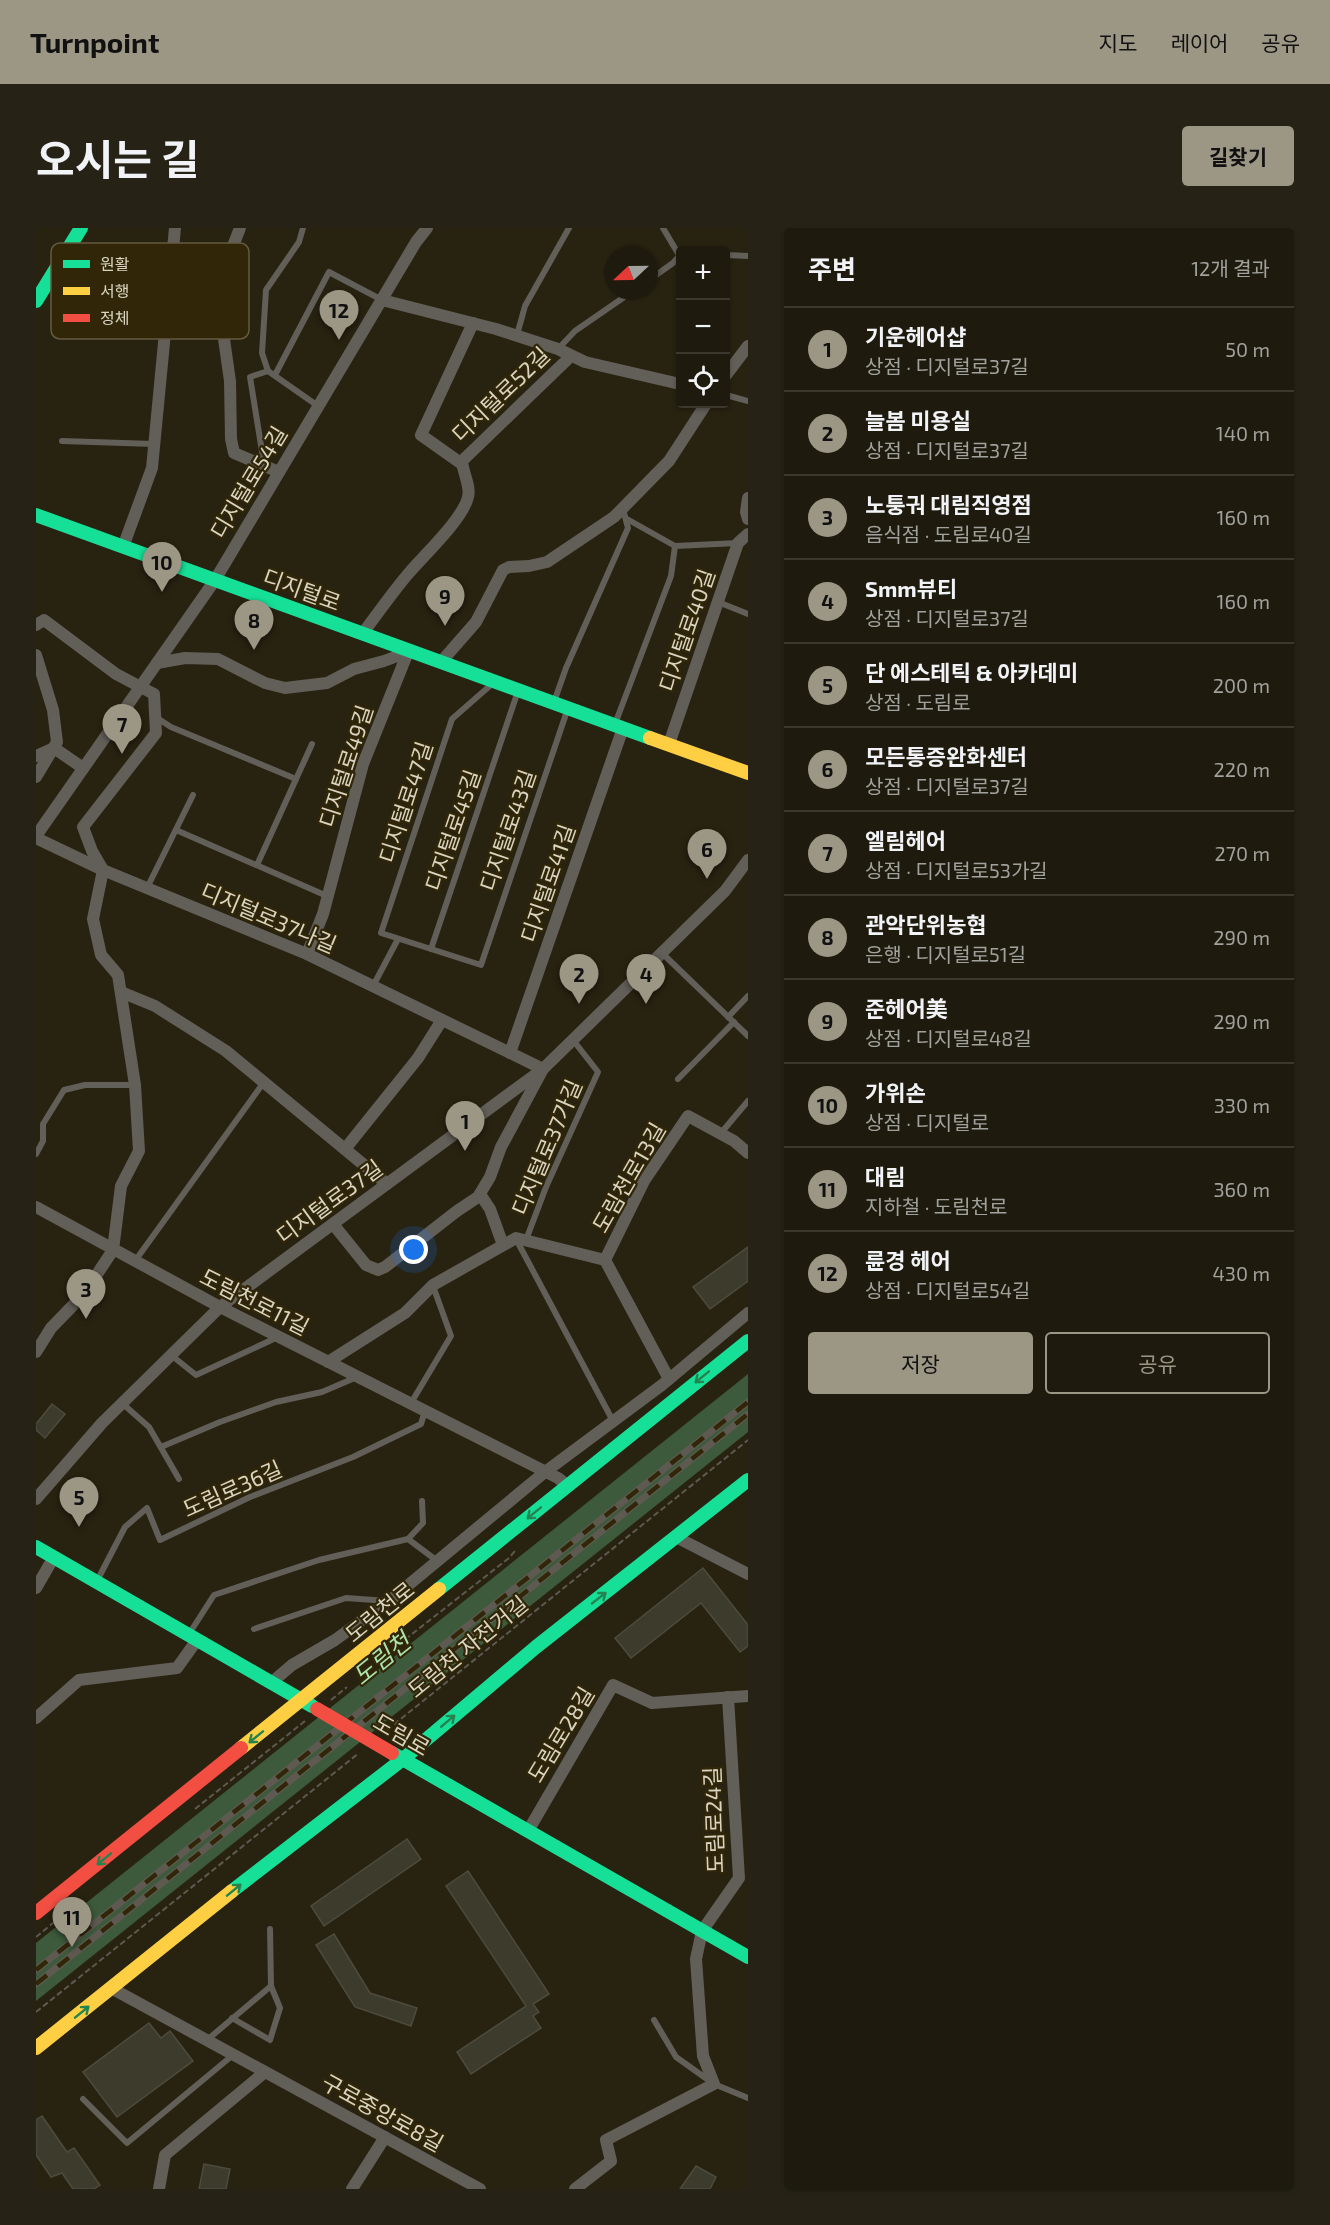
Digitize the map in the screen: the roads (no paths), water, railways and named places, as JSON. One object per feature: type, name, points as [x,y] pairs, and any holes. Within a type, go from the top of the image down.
[{"type":"main road","points":[[72,243],[81,228]]},
{"type":"main road","points":[[36,301],[51,277]]},
{"type":"main road","name":"디지털로","points":[[36,515],[748,773]]},
{"type":"main road","name":"도림천로","points":[[36,1913],[748,1341]]},
{"type":"main road","points":[[36,2048],[398,1756],[748,1480]]},
{"type":"main road","name":"도림로","points":[[36,1547],[748,1958]]},
{"type":"street","points":[[174,243],[175,228]]},
{"type":"street","points":[[234,243],[240,228]]},
{"type":"street","name":"디지털로54길","points":[[36,837],[215,580],[416,242],[427,228]]},
{"type":"street","points":[[382,300],[517,336],[585,362],[676,383]]},
{"type":"street","name":"디지털로52길","points":[[462,464],[420,435],[473,323]]},
{"type":"street","points":[[123,547],[152,468],[164,339]]},
{"type":"street","points":[[224,339],[230,381],[234,453],[279,472]]},
{"type":"street","points":[[730,370],[748,346]]},
{"type":"street","name":"디지털로52길","points":[[363,633],[464,506],[468,498],[469,486],[464,476],[462,461],[571,356]]},
{"type":"street","points":[[441,662],[476,622],[503,570],[509,567],[548,562],[614,517],[625,513],[669,461],[703,408]]},
{"type":"street","points":[[748,498],[746,512],[748,519]]},
{"type":"street","name":"디지털로40길","points":[[669,744],[738,543],[748,534]]},
{"type":"street","points":[[36,625],[44,620],[116,674],[154,694],[156,717],[156,733],[83,827],[103,870],[93,919],[101,955],[118,975],[135,1085],[139,1151],[121,1186],[113,1250],[84,1294],[51,1328],[36,1352]]},
{"type":"street","points":[[157,663],[185,658],[218,659],[265,683],[285,688],[327,682],[354,669],[384,661],[408,651]]},
{"type":"street","name":"디지털로49길","points":[[307,954],[328,896],[363,765],[408,651]]},
{"type":"street","points":[[36,655],[52,710],[57,742],[36,777]]},
{"type":"street","name":"디지털로41길","points":[[510,1053],[619,726]]},
{"type":"street","points":[[36,756],[54,748]]},
{"type":"street","points":[[54,748],[83,768]]},
{"type":"street","name":"디지털로37나길","points":[[36,837],[103,870],[307,954],[543,1069]]},
{"type":"street","name":"디지털로37길","points":[[36,1499],[102,1423],[220,1307],[543,1069],[725,891],[748,860]]},
{"type":"street","points":[[121,992],[155,1006],[226,1051],[387,1184]]},
{"type":"street","points":[[345,1149],[418,1058],[442,1020]]},
{"type":"street","points":[[333,1224],[366,1265],[378,1270],[385,1267],[480,1194],[490,1177],[501,1147],[543,1069]]},
{"type":"street","name":"도림천로13길","points":[[604,1260],[644,1181],[688,1116],[720,1133]]},
{"type":"street","points":[[720,1133],[748,1153]]},
{"type":"street","points":[[480,1194],[490,1209],[503,1245]]},
{"type":"street","name":"도림천로11길","points":[[36,1208],[220,1307],[545,1472],[568,1486]]},
{"type":"street","points":[[328,1362],[405,1313],[433,1285],[503,1245],[521,1239]]},
{"type":"street","name":"도림천로13길","points":[[521,1239],[604,1260],[669,1379]]},
{"type":"street","points":[[271,1683],[292,1665],[334,1640],[388,1601],[545,1472],[669,1379],[748,1313]]},
{"type":"street","points":[[676,1537],[748,1574]]},
{"type":"street","points":[[36,1588],[54,1557]]},
{"type":"street","points":[[36,1718],[79,1680],[177,1668],[193,1637]]},
{"type":"street","name":"도림로28길","points":[[528,1830],[614,1685],[652,1703],[748,1696]]},
{"type":"street","name":"도림로24길","points":[[702,1931],[739,1878],[728,1697]]},
{"type":"street","points":[[575,2189],[611,2161],[606,2139],[714,2084],[703,2056],[696,1959],[702,1931]]},
{"type":"street","name":"구로중앙로8길","points":[[111,1988],[480,2189]]},
{"type":"street","points":[[159,2189],[165,2155],[265,2072]]},
{"type":"street","points":[[352,2189],[385,2137]]},
{"type":"lane","points":[[303,228],[299,242],[266,290],[262,353],[268,371],[318,406]]},
{"type":"lane","points":[[517,336],[525,306],[569,228]]},
{"type":"lane","points":[[663,228],[676,249]]},
{"type":"lane","points":[[730,255],[748,256]]},
{"type":"lane","points":[[658,274],[676,260]]},
{"type":"lane","points":[[275,375],[329,272],[382,300]]},
{"type":"lane","points":[[558,350],[575,331],[620,300]]},
{"type":"lane","name":"디지털로54길","points":[[264,464],[250,377],[268,371]]},
{"type":"lane","points":[[730,395],[748,401]]},
{"type":"lane","points":[[62,441],[154,444]]},
{"type":"lane","points":[[625,513],[675,546],[738,543]]},
{"type":"lane","points":[[554,702],[566,668],[628,528],[625,513]]},
{"type":"lane","points":[[619,726],[671,576],[675,546]]},
{"type":"lane","points":[[718,602],[748,614]]},
{"type":"lane","name":"디지털로47길","points":[[398,939],[381,933],[452,719],[495,681]]},
{"type":"lane","name":"디지털로45길","points":[[431,949],[519,690]]},
{"type":"lane","name":"디지털로43길","points":[[431,949],[480,965],[568,708]]},
{"type":"lane","points":[[156,717],[171,727],[296,779]]},
{"type":"lane","points":[[257,865],[312,744]]},
{"type":"lane","points":[[147,888],[193,795]]},
{"type":"lane","points":[[176,830],[328,896]]},
{"type":"lane","points":[[373,986],[398,939],[431,949]]},
{"type":"lane","points":[[662,953],[748,1036]]},
{"type":"lane","points":[[678,1079],[731,1020],[748,996]]},
{"type":"lane","name":"디지털로37가길","points":[[521,1239],[598,1071],[573,1040]]},
{"type":"lane","points":[[135,1261],[265,1081]]},
{"type":"lane","points":[[36,1154],[43,1142],[43,1124],[64,1090],[85,1085],[135,1085]]},
{"type":"lane","points":[[720,1133],[748,1101]]},
{"type":"lane","points":[[521,1239],[613,1421]]},
{"type":"lane","points":[[411,1404],[451,1336],[433,1285]]},
{"type":"lane","points":[[171,1355],[196,1375],[279,1337]]},
{"type":"lane","points":[[161,1448],[220,1422],[276,1402],[322,1392],[358,1377]]},
{"type":"lane","points":[[122,1403],[149,1427],[179,1479]]},
{"type":"lane","name":"도림로36길","points":[[96,1582],[125,1527],[147,1508],[160,1540],[250,1497],[353,1457],[421,1424],[425,1411]]},
{"type":"lane","points":[[422,1501],[423,1523],[408,1539],[436,1560]]},
{"type":"lane","name":"도림천로","points":[[193,1637],[214,1595],[319,1560],[408,1539]]},
{"type":"lane","points":[[254,1629],[346,1598],[388,1601]]},
{"type":"lane","points":[[232,2018],[270,2040],[280,2008],[271,1986],[270,1929]]},
{"type":"lane","points":[[207,2040],[271,1986]]},
{"type":"lane","points":[[654,2020],[676,2058],[714,2084],[748,2098]]},
{"type":"lane","points":[[83,2099],[127,2143],[234,2055]]},
{"type":"railway","points":[[36,1970],[748,1402]]},
{"type":"railway","points":[[36,1984],[748,1414]]},
{"type":"place","name":"륜경 헤어","points":[[339,340]]},
{"type":"place","name":"가위손","points":[[162,592]]},
{"type":"place","name":"준헤어美","points":[[445,626]]},
{"type":"place","name":"관악단위농협","points":[[254,650]]},
{"type":"place","name":"엘림헤어","points":[[122,754]]},
{"type":"place","name":"모든통증완화센터","points":[[707,879]]},
{"type":"place","name":"늘봄 미용실","points":[[579,1004]]},
{"type":"place","name":"Smm뷰티","points":[[646,1004]]},
{"type":"place","name":"기운헤어샵","points":[[465,1151]]},
{"type":"place","name":"노퉁궈 대림직영점","points":[[86,1319]]},
{"type":"place","name":"단 에스테틱 & 아카데미","points":[[79,1527]]},
{"type":"place","name":"대림","points":[[72,1947]]},
{"type":"water label","name":"도림천","points":[[381,1658]]}]
